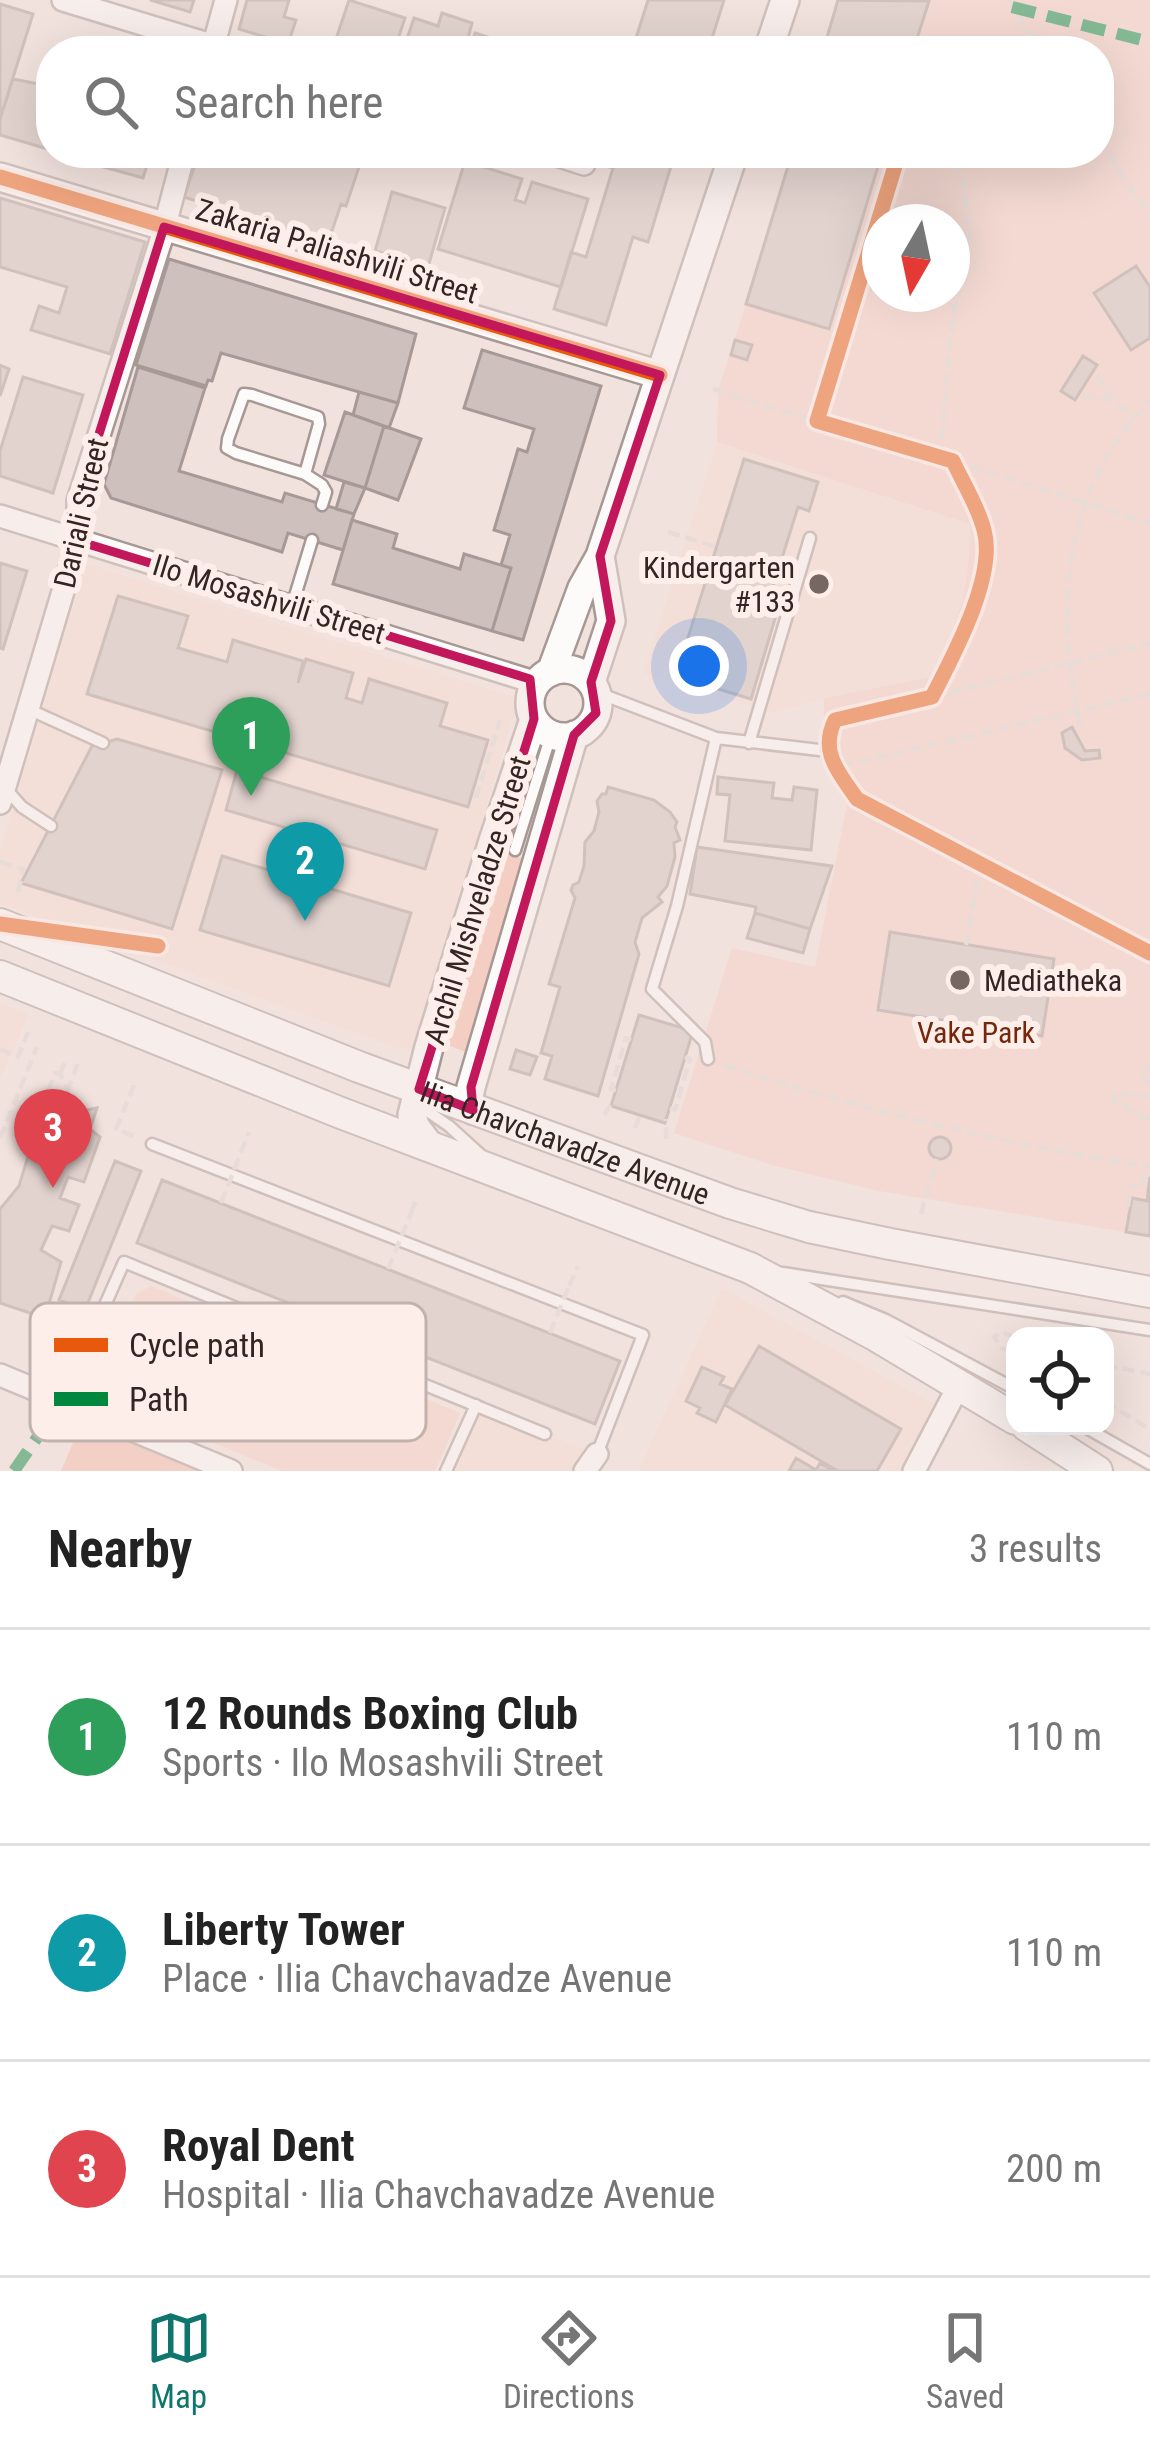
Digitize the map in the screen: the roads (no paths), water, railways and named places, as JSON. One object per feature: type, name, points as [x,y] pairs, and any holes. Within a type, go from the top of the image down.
[{"type":"main road","name":"Ilia Chavchavadze Avenue","points":[[0,924],[358,1067],[417,1096],[473,1110],[730,1203],[809,1227],[1150,1292]]},
{"type":"main road","name":"Ilia Chavchavadze Avenue","points":[[0,976],[750,1268],[1006,1413]]},
{"type":"main road","points":[[1041,1435],[1097,1471]]},
{"type":"street","points":[[63,0],[178,36]]},
{"type":"street","points":[[221,36],[226,0]]},
{"type":"street","points":[[772,36],[784,0]]},
{"type":"street","name":"Dariali Street","points":[[2,796],[78,541],[78,501],[180,168]]},
{"type":"street","points":[[544,677],[573,670],[593,687],[598,702],[592,722],[553,730],[530,698],[600,556],[729,168]]},
{"type":"street","name":"Zakaria Paliashvili Street","points":[[0,177],[660,375]]},
{"type":"street","name":"Ilo Mosashvili Street","points":[[0,516],[544,677]]},
{"type":"street","points":[[593,687],[610,622],[600,556]]},
{"type":"street","name":"Archil Mishveladze Street","points":[[417,1096],[493,841],[553,730]]},
{"type":"street","name":"Archil Mishveladze Street","points":[[473,1110],[471,1087],[553,730]]},
{"type":"street","points":[[0,993],[33,990]]},
{"type":"street","points":[[417,1096],[412,1115],[430,1147]]},
{"type":"street","points":[[0,1375],[30,1387]]},
{"type":"street","points":[[914,1471],[959,1384]]},
{"type":"street","points":[[161,1441],[232,1471]]},
{"type":"lane","points":[[305,474],[318,417],[244,394],[227,448],[305,474],[326,492],[322,505]]},
{"type":"lane","points":[[749,743],[810,538]]},
{"type":"lane","points":[[292,606],[312,540]]},
{"type":"lane","points":[[593,687],[716,737],[831,759]]},
{"type":"lane","points":[[28,710],[103,743]]},
{"type":"lane","points":[[515,850],[553,730]]},
{"type":"lane","points":[[708,1059],[705,1042],[652,989],[677,906],[716,737]]},
{"type":"lane","points":[[2,796],[51,826]]},
{"type":"lane","points":[[417,1096],[503,1174]]},
{"type":"lane","points":[[152,1144],[644,1335],[591,1463]]},
{"type":"lane","points":[[106,1303],[124,1262],[225,1303]]},
{"type":"lane","points":[[750,1268],[1150,1330]]},
{"type":"lane","points":[[750,1268],[886,1320],[1006,1384]]},
{"type":"lane","points":[[426,1385],[545,1434]]},
{"type":"lane","points":[[446,1471],[476,1405]]},
{"type":"lane","points":[[1099,1435],[1150,1464]]},
{"type":"place","name":"Kindergarten #133","points":[[819,584]]},
{"type":"place","name":"12 Rounds Boxing Club","points":[[251,796]]},
{"type":"place","name":"Liberty Tower","points":[[305,921]]},
{"type":"place","name":"Mediatheka","points":[[960,980]]},
{"type":"place","name":"Royal Dent","points":[[53,1188]]},
{"type":"park label","name":"Vake Park","points":[[976,1032]]}]
